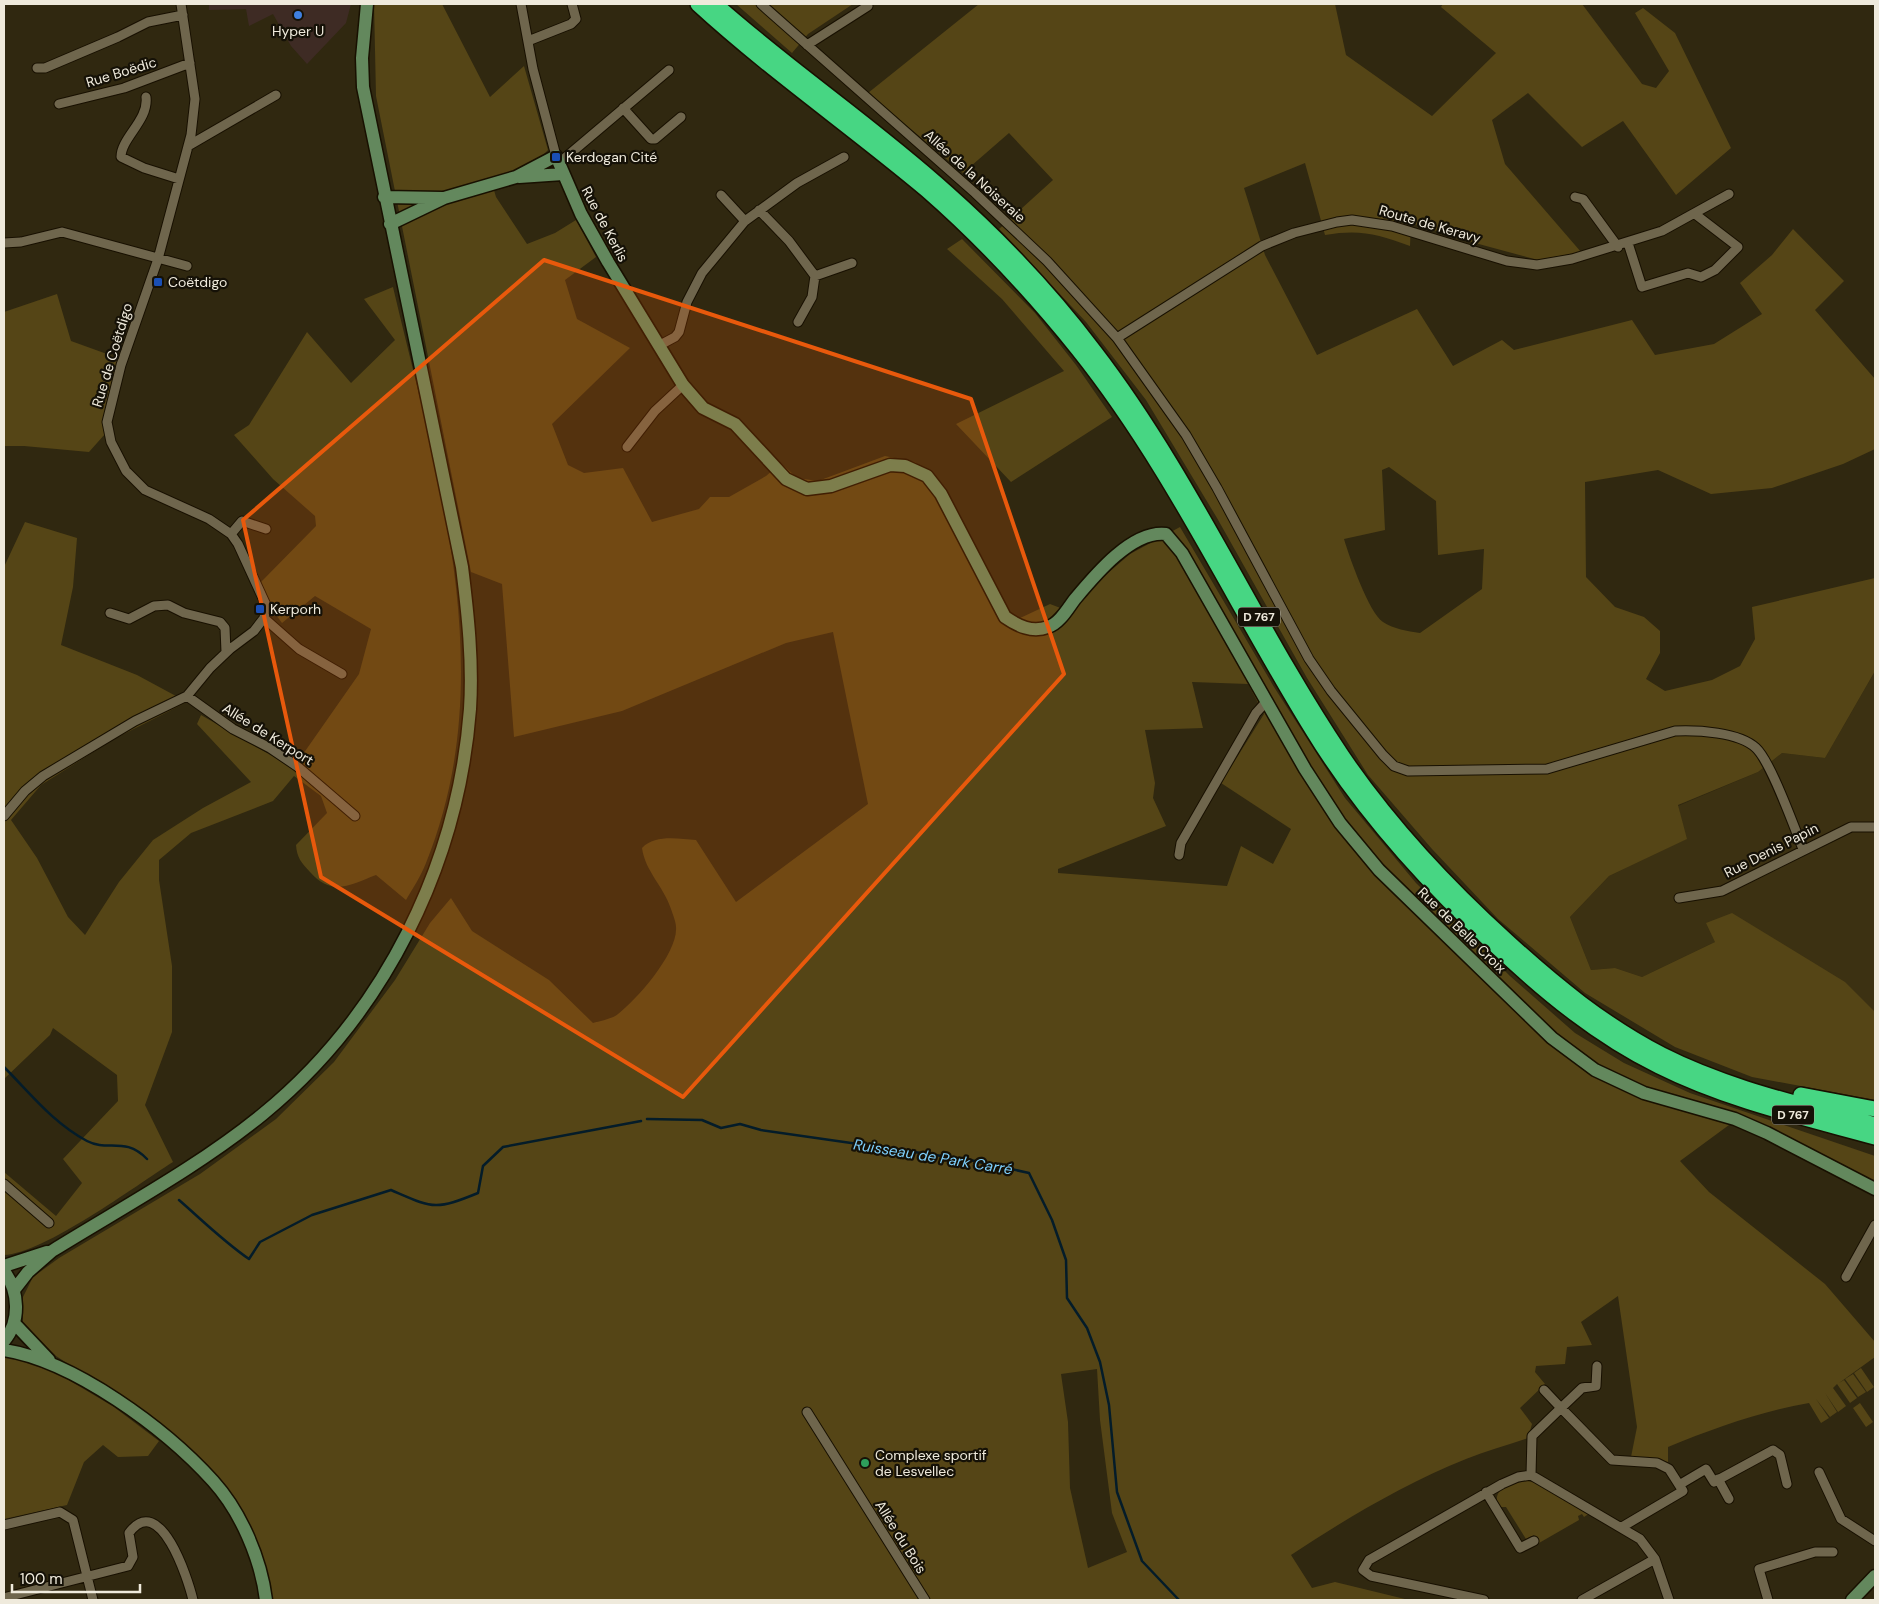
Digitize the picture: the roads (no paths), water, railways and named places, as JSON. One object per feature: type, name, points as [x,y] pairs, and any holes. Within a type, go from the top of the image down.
[{"type":"highway","name":"D 767","points":[[698,4],[738,40],[930,193],[990,248],[1048,312],[1111,392],[1155,460],[1330,758],[1387,834],[1469,922],[1551,996],[1585,1022],[1633,1052],[1690,1080],[1728,1094],[1875,1138]]},
{"type":"highway","name":"D 767","points":[[715,4],[947,193],[1017,260],[1068,318],[1113,376],[1159,445],[1301,690],[1345,760],[1384,812],[1432,867],[1477,914],[1561,989],[1587,1009],[1665,1056],[1733,1084],[1875,1125]]},
{"type":"highway","points":[[1733,1084],[1875,1109]]},
{"type":"highway","points":[[1846,1129],[1860,1142],[1875,1148]]},
{"type":"street","name":"Rue de Coëtdigo","points":[[181,4],[195,99],[188,146],[158,259],[121,365],[107,422],[111,442],[126,472],[146,490],[209,519],[231,534],[238,544],[266,605],[264,618]]},
{"type":"street","points":[[14,1290],[28,1272],[52,1251],[228,1141],[296,1085],[361,1009],[397,953],[424,899],[449,829],[466,745],[471,669],[469,621],[462,567],[384,197],[363,87],[362,58],[367,4]]},
{"type":"street","name":"Rue de Kerlis","points":[[521,4],[528,40],[559,164],[581,214],[683,385],[703,408],[735,424],[786,479],[797,486],[807,489],[818,489],[890,465],[905,466],[927,476],[942,494],[1005,617],[1019,626],[1034,629],[1049,627],[1060,618],[1097,574],[1122,551],[1142,537],[1154,533],[1166,534]]},
{"type":"street","points":[[528,40],[572,24],[576,18],[572,4]]},
{"type":"street","name":"Allée de la Noiseraie","points":[[760,4],[1040,254],[1117,338],[1186,435],[1217,488],[1309,659],[1336,698],[1383,756],[1394,766],[1408,771],[1547,769],[1662,734],[1690,730],[1738,737],[1756,748],[1767,764],[1803,849]]},
{"type":"street","points":[[807,45],[868,6]]},
{"type":"street","points":[[37,68],[44,68],[72,57],[148,22],[182,15]]},
{"type":"street","name":"Rue Boëdic","points":[[59,104],[124,88],[190,63]]},
{"type":"street","points":[[390,224],[444,198],[559,164],[669,70]]},
{"type":"street","points":[[188,146],[276,95]]},
{"type":"street","points":[[146,97],[147,103],[138,124],[121,149],[121,158],[178,179]]},
{"type":"street","points":[[623,108],[651,139],[655,139],[681,117]]},
{"type":"street","points":[[660,345],[676,337],[687,302],[702,273],[745,221],[797,183],[844,157]]},
{"type":"street","points":[[516,177],[559,164]]},
{"type":"street","name":"Route de Keravy","points":[[1117,338],[1257,249],[1294,233],[1337,222],[1352,220],[1392,226],[1506,261],[1537,265],[1572,259],[1618,247],[1662,231],[1678,220],[1695,214],[1729,194]]},
{"type":"street","points":[[721,195],[745,221]]},
{"type":"street","points":[[384,197],[444,198]]},
{"type":"street","points":[[1575,197],[1583,199],[1618,247]]},
{"type":"street","points":[[759,210],[789,241],[815,276],[812,297],[798,322]]},
{"type":"street","points":[[1628,243],[1642,287],[1688,274],[1701,277],[1715,270],[1738,247],[1695,214]]},
{"type":"street","points":[[4,243],[21,242],[62,232],[187,266]]},
{"type":"street","points":[[815,276],[852,263]]},
{"type":"street","points":[[627,447],[655,411],[683,385]]},
{"type":"street","points":[[231,534],[242,521],[266,529]]},
{"type":"street","name":"Rue de Belle Croix","points":[[1166,534],[1182,552],[1266,702],[1340,823],[1379,870],[1552,1038],[1595,1070],[1644,1093],[1743,1123],[1875,1189]]},
{"type":"street","points":[[110,613],[129,619],[154,606],[168,605],[184,613],[220,622],[224,628],[226,652]]},
{"type":"street","points":[[4,816],[25,791],[43,776],[135,721],[187,696],[226,652],[254,631],[264,618],[299,649],[342,674]]},
{"type":"street","name":"Allée de Kerport","points":[[187,696],[233,729],[270,748],[298,767],[355,816]]},
{"type":"street","points":[[1179,856],[1181,844],[1256,712],[1266,702]]},
{"type":"street","name":"Rue Denis Papin","points":[[1679,898],[1722,891],[1803,849],[1851,827],[1875,827]]},
{"type":"street","points":[[4,1184],[49,1223]]},
{"type":"street","points":[[1846,1277],[1875,1225]]},
{"type":"street","points":[[4,1266],[52,1251]]},
{"type":"street","points":[[4,1271],[14,1290],[16,1306],[14,1323],[4,1341]]},
{"type":"street","points":[[14,1323],[51,1362]]},
{"type":"street","points":[[4,1350],[22,1352],[51,1362],[119,1402],[164,1435],[213,1482],[245,1529],[263,1577],[266,1600]]},
{"type":"street","points":[[1531,1475],[1532,1436],[1582,1388],[1596,1386],[1597,1366]]},
{"type":"street","points":[[1544,1390],[1612,1460],[1657,1464],[1669,1469],[1683,1492],[1622,1527]]},
{"type":"street","name":"Allée du Bois","points":[[807,1412],[924,1600]]},
{"type":"street","points":[[1679,1485],[1706,1469],[1714,1482],[1773,1450],[1780,1455],[1787,1484]]},
{"type":"street","points":[[1819,1472],[1841,1519],[1875,1541]]},
{"type":"street","points":[[1484,1600],[1371,1576],[1363,1570],[1369,1560],[1486,1492],[1518,1477],[1531,1475],[1640,1539],[1655,1559],[1669,1600]]},
{"type":"street","points":[[1718,1479],[1729,1499]]},
{"type":"street","points":[[1486,1492],[1520,1548],[1534,1541]]},
{"type":"street","points":[[4,1525],[60,1512],[73,1520],[93,1600]]},
{"type":"street","points":[[7,1598],[128,1566],[133,1556],[129,1534],[136,1525],[145,1522],[160,1527],[187,1573],[193,1600]]},
{"type":"street","points":[[1768,1600],[1759,1569],[1815,1552],[1833,1552]]},
{"type":"street","points":[[1582,1600],[1655,1559]]},
{"type":"street","points":[[1852,1600],[1875,1576]]},
{"type":"waterway","points":[[4,1067],[42,1107],[75,1134],[95,1144],[131,1148],[147,1159]]},
{"type":"waterway","name":"Ruisseau de Park Carré","points":[[647,1119],[702,1120],[721,1128],[740,1124],[761,1130],[970,1160],[1029,1173],[1052,1220],[1066,1260],[1067,1298],[1087,1328],[1100,1362],[1109,1405],[1117,1492],[1142,1561],[1179,1600]]},
{"type":"waterway","name":"Ruisseau de Park Carré","points":[[179,1200],[221,1238],[249,1259],[260,1242],[312,1215],[391,1190],[416,1201],[434,1205],[452,1203],[478,1193],[483,1166],[503,1147],[641,1121]]},
{"type":"place","name":"Hyper U","points":[[298,15]]},
{"type":"place","name":"Kerdogan Cité","points":[[556,157]]},
{"type":"place","name":"Coëtdigo","points":[[158,282]]},
{"type":"place","name":"Kerporh","points":[[260,609]]},
{"type":"place","name":"Complexe sportif de Lesvellec","points":[[865,1463]]}]
